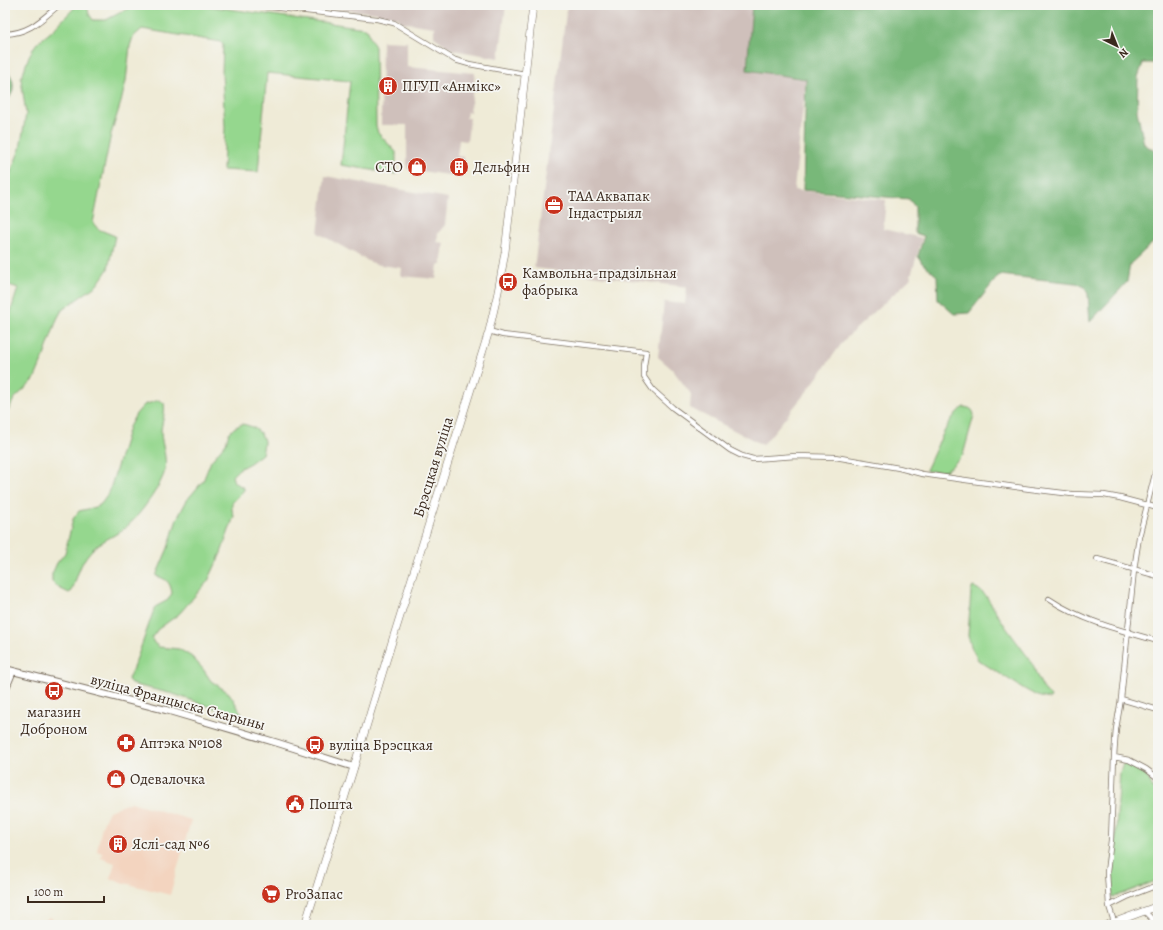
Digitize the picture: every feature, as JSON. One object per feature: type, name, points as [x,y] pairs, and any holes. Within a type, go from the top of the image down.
[{"type":"main road","name":"Брэсцкая вуліца","points":[[305,925],[489,331],[498,292],[504,252],[533,5]]},
{"type":"main road","points":[[1110,924],[1158,906]]},
{"type":"street","points":[[5,34],[16,34],[25,30],[36,24],[59,5]]},
{"type":"street","points":[[253,5],[377,19],[394,23],[455,60],[525,74]]},
{"type":"street","points":[[489,331],[646,352],[644,377],[653,390],[674,408],[730,450],[742,456],[753,459],[796,456],[836,457],[899,468],[922,474],[1030,489],[1120,498],[1158,508]]},
{"type":"street","points":[[1110,924],[1107,872],[1111,840],[1116,730],[1121,699],[1134,570],[1139,537],[1158,462]]},
{"type":"street","points":[[1096,559],[1158,576]]},
{"type":"street","points":[[1049,599],[1062,608],[1086,618],[1127,633],[1158,641]]},
{"type":"street","name":"вуліца Францыска Скарыны","points":[[5,669],[166,710],[354,767]]},
{"type":"street","points":[[5,690],[13,672]]},
{"type":"street","points":[[1121,699],[1158,710]]},
{"type":"street","points":[[1114,757],[1129,760],[1146,769],[1158,778]]},
{"type":"street","points":[[1109,906],[1158,884]]},
{"type":"street","points":[[1144,910],[1158,925]]},
{"type":"shaded area","points":[[295,5],[506,5],[499,58],[453,50],[434,37],[434,27],[400,22],[397,17],[380,17],[377,13]]},
{"type":"shaded area","points":[[567,5],[752,5],[747,70],[806,79],[794,190],[886,200],[883,229],[922,238],[910,279],[845,339],[808,390],[763,445],[690,408],[691,394],[672,369],[658,357],[664,302],[685,304],[687,287],[534,268]]},
{"type":"shaded area","points":[[382,41],[407,42],[407,67],[475,73],[470,112],[467,111],[466,118],[470,118],[467,141],[459,140],[457,156],[464,157],[462,177],[407,169],[407,125],[381,125]]},
{"type":"shaded area","points":[[325,176],[448,198],[445,225],[438,233],[437,242],[444,243],[441,265],[438,265],[436,279],[401,276],[402,268],[374,264],[318,233]]},
{"type":"shaded area","points":[[131,802],[191,820],[170,895],[110,879],[115,863],[101,858],[102,853],[97,851],[102,826],[109,811]]},
{"type":"shaded area","points":[[49,917],[61,925],[41,925]]},
{"type":"green space","points":[[77,5],[87,5],[89,14],[93,20],[106,20],[138,5],[200,5],[365,28],[368,30],[375,47],[376,126],[378,133],[396,152],[396,174],[341,165],[350,81],[267,73],[258,172],[223,170],[225,127],[222,73],[223,45],[221,42],[142,29],[133,37],[130,46],[126,81],[111,134],[93,223],[98,229],[115,236],[108,269],[97,285],[62,310],[57,319],[34,380],[14,399],[5,417],[5,330],[18,288],[6,284],[5,303],[5,186],[20,149],[26,114],[21,79],[29,56],[36,44],[52,31]]},
{"type":"green space","points":[[752,5],[1158,5],[1158,63],[1143,63],[1138,77],[1137,111],[1144,144],[1158,153],[1158,238],[1130,264],[1127,282],[1090,322],[1088,294],[1085,287],[1076,283],[999,275],[969,313],[954,314],[938,300],[937,276],[922,263],[918,256],[924,236],[915,233],[915,207],[909,199],[803,190],[806,79],[747,70]]},
{"type":"green space","points":[[5,69],[11,76],[13,83],[12,93],[7,101],[5,101]]},
{"type":"green space","points":[[159,400],[164,403],[161,433],[165,461],[163,476],[149,501],[136,517],[121,531],[99,544],[90,552],[79,570],[72,591],[69,593],[59,588],[52,582],[52,574],[57,563],[65,553],[73,519],[79,511],[96,507],[101,504],[109,493],[129,427],[136,414],[144,405]]},
{"type":"green space","points":[[964,407],[971,409],[974,415],[963,455],[945,471],[926,471],[947,426],[958,411]]},
{"type":"green space","points":[[242,424],[252,427],[263,437],[264,441],[262,454],[239,469],[232,476],[234,482],[244,488],[244,490],[232,503],[234,516],[221,553],[208,581],[179,614],[157,630],[152,639],[159,647],[179,649],[192,657],[211,681],[229,693],[244,718],[173,694],[131,684],[128,679],[155,607],[168,600],[172,593],[167,582],[163,578],[156,576],[168,548],[177,519],[187,500],[203,481],[211,461],[226,443],[229,433],[234,428]]},
{"type":"green space","points":[[973,587],[978,589],[986,596],[1005,626],[1033,664],[1043,688],[1051,697],[1050,699],[1037,696],[978,660],[972,649],[968,636],[971,590]]},
{"type":"green space","points":[[1123,764],[1144,773],[1154,791],[1158,795],[1158,880],[1112,898],[1113,861],[1120,772]]},
{"type":"place","name":"ПГУП «Анмікс»","points":[[388,86]]},
{"type":"place","name":"СТО","points":[[417,167]]},
{"type":"place","name":"Дельфин","points":[[459,167]]},
{"type":"place","name":"ТАА Аквапак Індастрыял","points":[[554,205]]},
{"type":"place","name":"Камвольна-прадзільная фабрыка","points":[[508,282]]},
{"type":"place","name":"магазин Доброном","points":[[54,691]]},
{"type":"place","name":"Аптэка №108","points":[[126,743]]},
{"type":"place","name":"вуліца Брэсцкая","points":[[315,745]]},
{"type":"place","name":"Одевалочка","points":[[116,779]]},
{"type":"place","name":"Пошта","points":[[295,804]]},
{"type":"place","name":"Яслі-сад №6","points":[[118,844]]},
{"type":"place","name":"ProЗапас","points":[[271,894]]}]
